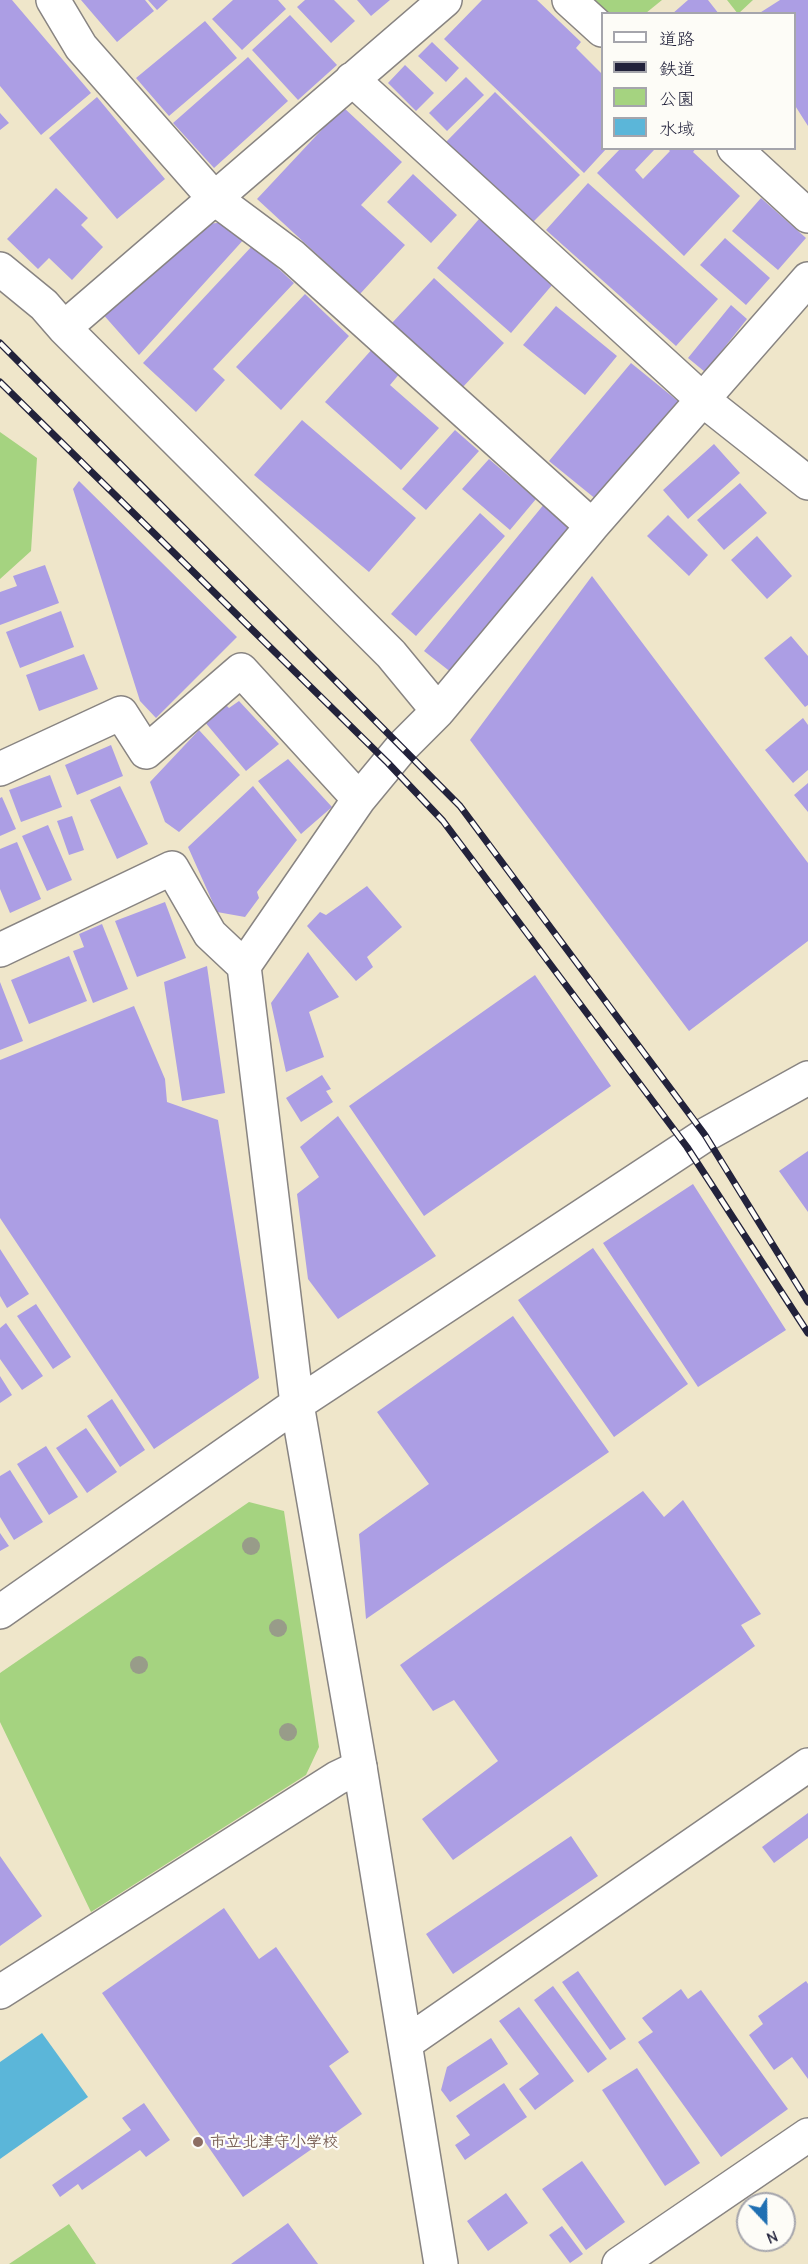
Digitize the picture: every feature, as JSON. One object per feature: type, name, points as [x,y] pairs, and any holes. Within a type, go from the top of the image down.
[{"type":"street","points":[[53,0],[81,47],[214,198],[292,256],[592,526]]},
{"type":"street","points":[[64,328],[445,0]]},
{"type":"street","points":[[569,0],[601,28]]},
{"type":"street","points":[[352,80],[703,399],[808,483]]},
{"type":"street","points":[[736,150],[808,216]]},
{"type":"street","points":[[0,269],[44,305],[64,328],[392,654],[438,711]]},
{"type":"street","points":[[244,966],[359,799],[402,747],[438,711],[592,526],[808,279]]},
{"type":"street","points":[[0,769],[121,713],[146,752],[242,670],[359,799]]},
{"type":"street","points":[[0,950],[172,868],[210,934],[244,966],[297,1404],[360,1767],[441,2264]]},
{"type":"street","points":[[0,1612],[297,1404],[705,1135],[808,1078]]},
{"type":"street","points":[[406,2043],[808,1766]]},
{"type":"street","points":[[0,1992],[337,1778],[360,1767]]},
{"type":"street","points":[[619,2264],[808,2135]]},
{"type":"green space","points":[[584,0],[662,0],[647,12],[601,13]]},
{"type":"green space","points":[[727,0],[753,0],[740,12],[736,12]]},
{"type":"green space","points":[[0,432],[37,458],[31,551],[0,579]]},
{"type":"green space","points":[[249,1502],[284,1511],[319,1747],[306,1775],[91,1912],[0,1722],[0,1673]]},
{"type":"green space","points":[[69,2224],[96,2264],[9,2264]]},
{"type":"water","points":[[42,2033],[88,2097],[0,2159],[0,2062]]},
{"type":"building","points":[[0,0],[12,0],[91,93],[41,135],[0,86]]},
{"type":"building","points":[[81,0],[145,0],[154,11],[117,42]]},
{"type":"building","points":[[148,0],[168,0],[157,10]]},
{"type":"building","points":[[233,0],[278,0],[286,9],[242,50],[212,19]]},
{"type":"building","points":[[305,0],[334,0],[355,21],[331,43],[297,7]]},
{"type":"building","points":[[357,0],[390,0],[371,16]]},
{"type":"building","points":[[482,0],[537,0],[581,42],[576,48],[601,73],[601,150],[605,150],[584,173],[444,39]]},
{"type":"building","points":[[688,0],[708,0],[717,12],[674,12]]},
{"type":"building","points":[[780,0],[808,0],[808,126],[796,107],[796,12],[761,12]]},
{"type":"building","points":[[290,15],[337,65],[298,100],[252,50]]},
{"type":"building","points":[[205,21],[237,58],[169,116],[136,78]]},
{"type":"building","points":[[432,42],[459,68],[446,82],[418,56]]},
{"type":"building","points":[[248,57],[288,101],[214,168],[173,123]]},
{"type":"building","points":[[405,65],[434,93],[416,111],[388,83]]},
{"type":"building","points":[[466,77],[484,95],[447,131],[429,113]]},
{"type":"building","points":[[495,92],[580,175],[529,226],[445,143]]},
{"type":"building","points":[[97,97],[165,179],[117,219],[49,138]]},
{"type":"building","points":[[343,107],[402,162],[361,205],[405,245],[360,294],[257,199]]},
{"type":"building","points":[[0,113],[9,123],[0,130]]},
{"type":"building","points":[[619,150],[654,150],[635,170],[643,179],[669,150],[694,150],[693,152],[740,196],[684,256],[597,173]]},
{"type":"building","points":[[413,174],[457,215],[431,243],[387,202]]},
{"type":"building","points":[[588,183],[718,299],[676,346],[546,230]]},
{"type":"building","points":[[56,188],[88,218],[81,225],[103,247],[72,280],[49,258],[38,269],[7,239]]},
{"type":"building","points":[[761,198],[806,238],[778,270],[732,231]]},
{"type":"building","points":[[479,219],[553,284],[511,333],[437,268]]},
{"type":"building","points":[[229,222],[246,237],[139,355],[101,312],[193,225]]},
{"type":"building","points":[[725,238],[770,278],[746,305],[700,265]]},
{"type":"building","points":[[253,245],[294,283],[213,369],[225,380],[196,412],[143,363]]},
{"type":"building","points":[[434,278],[504,343],[462,388],[392,323]]},
{"type":"building","points":[[305,294],[349,336],[281,410],[236,367]]},
{"type":"building","points":[[731,305],[747,319],[705,372],[688,358]]},
{"type":"building","points":[[556,306],[617,356],[585,395],[523,345]]},
{"type":"building","points":[[374,347],[401,372],[390,385],[439,428],[401,470],[325,402]]},
{"type":"building","points":[[631,363],[679,402],[597,500],[549,461]]},
{"type":"building","points":[[302,420],[416,518],[369,572],[254,475]]},
{"type":"building","points":[[455,430],[479,451],[426,510],[402,489]]},
{"type":"building","points":[[714,444],[740,473],[688,519],[663,490]]},
{"type":"building","points":[[489,459],[536,499],[510,530],[462,489]]},
{"type":"building","points":[[79,481],[237,637],[156,718],[140,701],[73,489]]},
{"type":"building","points":[[740,483],[767,513],[724,550],[697,520]]},
{"type":"building","points":[[545,503],[572,525],[452,673],[424,651]]},
{"type":"building","points":[[480,513],[505,536],[416,636],[391,614]]},
{"type":"building","points":[[668,515],[708,555],[689,576],[647,536]]},
{"type":"building","points":[[757,536],[792,576],[767,599],[731,560]]},
{"type":"building","points":[[45,565],[59,603],[0,625],[0,592],[17,586],[13,576]]},
{"type":"building","points":[[592,576],[808,863],[808,941],[689,1031],[470,740]]},
{"type":"building","points":[[61,611],[74,647],[20,668],[6,632]]},
{"type":"building","points":[[791,636],[808,656],[808,705],[805,707],[764,658]]},
{"type":"building","points":[[84,654],[98,689],[39,711],[26,675]]},
{"type":"building","points":[[239,701],[279,744],[246,771],[204,721],[224,703],[229,708]]},
{"type":"building","points":[[803,718],[808,725],[808,770],[793,783],[765,750]]},
{"type":"building","points":[[199,730],[240,775],[179,832],[165,822],[150,782]]},
{"type":"building","points":[[111,745],[123,776],[77,795],[65,765]]},
{"type":"building","points":[[288,759],[332,807],[301,834],[258,781]]},
{"type":"building","points":[[50,775],[62,807],[21,822],[9,790]]},
{"type":"building","points":[[808,783],[808,812],[794,795]]},
{"type":"building","points":[[120,786],[148,844],[117,859],[90,800]]},
{"type":"building","points":[[253,786],[297,840],[257,892],[259,898],[245,917],[217,912],[188,847]]},
{"type":"building","points":[[2,797],[16,829],[0,836],[0,798]]},
{"type":"building","points":[[72,816],[84,850],[69,855],[57,821]]},
{"type":"building","points":[[48,825],[72,880],[47,891],[22,836]]},
{"type":"building","points":[[17,842],[41,899],[10,913],[0,889],[0,849]]},
{"type":"building","points":[[367,886],[402,927],[367,957],[373,967],[356,981],[307,926],[320,912],[326,915]]},
{"type":"building","points":[[165,902],[186,958],[137,977],[115,921]]},
{"type":"building","points":[[102,924],[128,989],[93,1003],[73,951],[84,947],[79,934]]},
{"type":"building","points":[[308,952],[339,997],[309,1012],[324,1057],[286,1072],[271,1003]]},
{"type":"building","points":[[69,956],[87,1001],[29,1024],[11,980]]},
{"type":"building","points":[[207,966],[225,1093],[182,1101],[164,982]]},
{"type":"building","points":[[535,975],[611,1086],[424,1216],[349,1106]]},
{"type":"building","points":[[0,982],[23,1041],[0,1050]]},
{"type":"building","points":[[134,1006],[165,1079],[167,1102],[218,1120],[259,1378],[154,1449],[0,1218],[0,1060]]},
{"type":"building","points":[[322,1075],[331,1089],[326,1091],[333,1102],[301,1122],[286,1098]]},
{"type":"building","points":[[338,1116],[436,1256],[338,1319],[308,1279],[297,1194],[319,1177],[300,1147]]},
{"type":"building","points":[[808,1151],[808,1212],[779,1171]]},
{"type":"building","points":[[693,1184],[786,1330],[698,1387],[603,1243]]},
{"type":"building","points":[[593,1248],[688,1384],[614,1437],[518,1300]]},
{"type":"building","points":[[0,1249],[29,1294],[7,1308],[0,1296]]},
{"type":"building","points":[[36,1304],[71,1357],[53,1369],[17,1316]]},
{"type":"building","points":[[513,1316],[609,1452],[366,1619],[359,1534],[429,1484],[377,1412]]},
{"type":"building","points":[[6,1323],[43,1376],[22,1390],[0,1359],[0,1328]]},
{"type":"building","points":[[0,1376],[12,1395],[0,1403]]},
{"type":"building","points":[[112,1399],[145,1450],[120,1467],[87,1416]]},
{"type":"building","points":[[86,1428],[117,1472],[87,1493],[56,1448]]},
{"type":"building","points":[[46,1446],[78,1497],[49,1515],[17,1464]]},
{"type":"building","points":[[10,1470],[43,1522],[14,1540],[0,1517],[0,1476]]},
{"type":"building","points":[[643,1491],[664,1517],[683,1500],[761,1614],[741,1625],[755,1646],[453,1860],[422,1819],[498,1761],[454,1700],[433,1711],[400,1665]]},
{"type":"building","points":[[0,1533],[9,1546],[0,1551]]},
{"type":"building","points":[[808,1813],[808,1838],[774,1863],[762,1847]]},
{"type":"building","points":[[571,1836],[598,1876],[453,1974],[426,1934]]},
{"type":"building","points":[[0,1856],[42,1916],[0,1946]]},
{"type":"building","points":[[224,1908],[259,1959],[276,1947],[349,2052],[329,2066],[362,2114],[243,2197],[102,1993]]},
{"type":"building","points":[[578,1971],[626,2039],[610,2050],[562,1982]]},
{"type":"building","points":[[806,1981],[808,1984],[808,2079],[792,2057],[774,2070],[749,2035],[763,2024],[758,2016]]},
{"type":"building","points":[[553,1986],[607,2059],[588,2073],[534,2000]]},
{"type":"building","points":[[681,1989],[688,1999],[701,1990],[788,2109],[721,2157],[638,2042],[653,2032],[642,2018]]},
{"type":"building","points":[[519,2007],[574,2081],[535,2110],[519,2089],[539,2074],[499,2021]]},
{"type":"building","points":[[491,2038],[508,2064],[450,2102],[441,2090],[447,2067]]},
{"type":"building","points":[[637,2068],[700,2163],[665,2186],[602,2090]]},
{"type":"building","points":[[504,2083],[527,2117],[465,2160],[455,2145],[470,2135],[456,2116]]},
{"type":"building","points":[[144,2103],[170,2140],[146,2157],[140,2150],[82,2190],[78,2184],[60,2197],[52,2185],[131,2130],[122,2118]]},
{"type":"building","points":[[582,2161],[625,2222],[586,2250],[542,2189]]},
{"type":"building","points":[[506,2193],[528,2223],[488,2251],[467,2221]]},
{"type":"building","points":[[288,2223],[318,2264],[231,2264]]},
{"type":"building","points":[[562,2226],[583,2254],[570,2263],[549,2235]]},
{"type":"railway","points":[[0,343],[460,806],[705,1135],[808,1302]]},
{"type":"railway","points":[[0,382],[388,763],[443,821],[687,1147],[808,1333]]},
{"type":"place","name":"市立北津守小学校","points":[[198,2142]]}]
